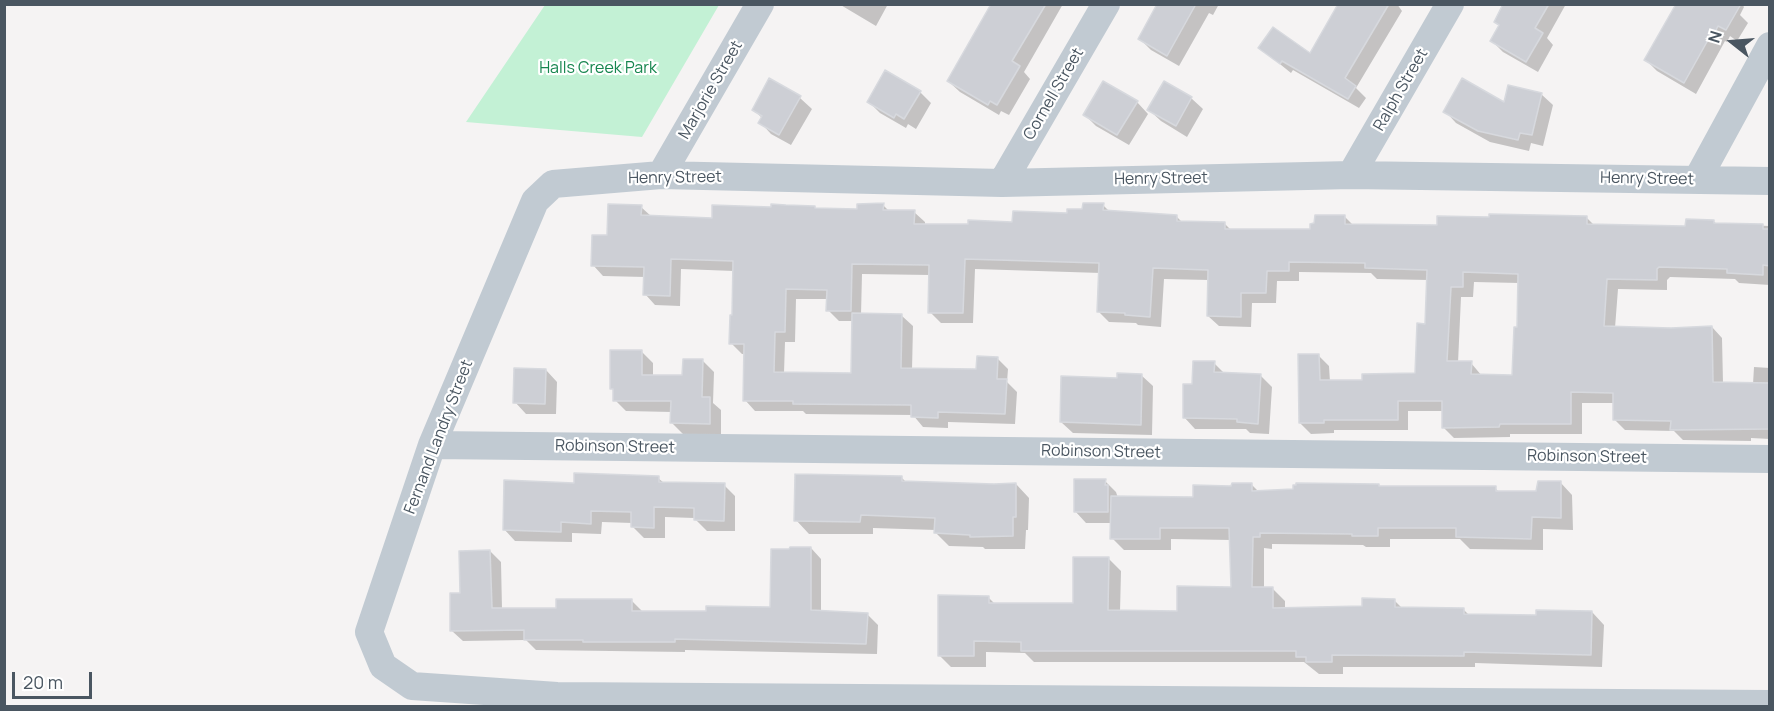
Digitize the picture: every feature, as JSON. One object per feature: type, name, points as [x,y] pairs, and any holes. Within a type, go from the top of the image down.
[{"type":"street","name":"Marjorie Street","points":[[661,175],[760,4]]},
{"type":"street","name":"Cornell Street","points":[[1002,183],[1106,4]]},
{"type":"street","name":"Ralph Street","points":[[1351,175],[1450,4]]},
{"type":"street","points":[[1696,180],[1770,46]]},
{"type":"street","name":"Henry Street","points":[[553,184],[661,175],[1002,183],[1351,175],[1770,182]]},
{"type":"street","name":"Fernand Landry Street","points":[[553,184],[535,201],[432,445],[369,632],[383,666],[412,686],[557,696],[1770,704]]},
{"type":"street","name":"Robinson Street","points":[[432,445],[1770,459]]},
{"type":"green space","name":"Halls Creek Park","points":[[545,5],[719,5],[642,137],[466,122]]},
{"type":"building","points":[[991,4],[1046,4],[1012,61],[1020,66],[997,105],[990,101],[988,105],[947,81]]},
{"type":"building","points":[[1157,4],[1196,4],[1167,56],[1138,39]]},
{"type":"building","points":[[1338,4],[1389,4],[1345,78],[1356,86],[1348,99],[1282,61],[1280,64],[1258,48],[1273,27],[1310,53]]},
{"type":"building","points":[[1503,4],[1549,4],[1535,28],[1543,33],[1526,62],[1490,41],[1499,25],[1494,22]]},
{"type":"building","points":[[1676,4],[1741,4],[1726,30],[1718,26],[1715,32],[1713,31],[1684,83],[1644,60]]},
{"type":"building","points":[[885,70],[921,91],[904,119],[896,114],[894,118],[867,102]]},
{"type":"building","points":[[769,78],[801,96],[779,135],[758,123],[762,116],[752,110]]},
{"type":"building","points":[[1462,78],[1504,102],[1508,85],[1542,93],[1532,135],[1520,133],[1518,140],[1478,131],[1443,112]]},
{"type":"building","points":[[1103,81],[1138,101],[1117,135],[1083,115]]},
{"type":"building","points":[[1164,81],[1192,97],[1176,126],[1147,110]]},
{"type":"building","points":[[884,203],[883,210],[915,210],[914,224],[968,224],[968,220],[1012,222],[1013,211],[1067,213],[1067,209],[1082,209],[1083,203],[1104,203],[1103,210],[1177,215],[1177,221],[1225,222],[1225,229],[1310,229],[1315,215],[1345,215],[1345,224],[1437,225],[1437,216],[1489,217],[1489,214],[1587,216],[1587,224],[1685,226],[1686,219],[1714,220],[1714,223],[1763,224],[1763,229],[1770,229],[1770,266],[1763,265],[1763,275],[1727,273],[1727,269],[1659,267],[1657,280],[1607,279],[1604,326],[1671,328],[1712,326],[1713,382],[1770,383],[1770,429],[1670,430],[1671,421],[1613,420],[1613,393],[1571,392],[1571,424],[1500,424],[1499,427],[1442,428],[1442,401],[1398,401],[1398,420],[1324,420],[1324,423],[1299,423],[1298,354],[1319,354],[1320,380],[1362,380],[1362,374],[1415,373],[1417,323],[1425,324],[1427,270],[1365,268],[1365,263],[1289,262],[1289,271],[1267,271],[1266,293],[1241,293],[1241,317],[1207,316],[1208,270],[1153,268],[1150,317],[1097,312],[1099,263],[965,259],[963,313],[928,313],[929,265],[852,264],[851,311],[826,311],[827,290],[786,289],[785,332],[775,332],[774,372],[851,373],[852,313],[902,314],[901,368],[976,369],[977,356],[998,357],[997,379],[1007,379],[1005,414],[938,412],[938,418],[911,417],[911,405],[793,404],[793,401],[743,401],[744,344],[729,344],[733,261],[671,259],[670,296],[643,295],[644,267],[591,266],[592,235],[607,235],[608,204],[642,205],[641,215],[712,218],[712,205],[771,207],[771,204],[857,209],[857,204]],"holes":[[[1463,272],[1518,274],[1517,327],[1514,327],[1512,375],[1471,374],[1472,361],[1447,361],[1451,287],[1463,287]]]},
{"type":"building","points":[[610,350],[642,350],[642,375],[682,375],[683,359],[703,359],[702,397],[710,397],[710,424],[670,423],[671,401],[613,401],[613,389],[610,389]]},
{"type":"building","points":[[1193,361],[1215,361],[1214,372],[1261,374],[1258,424],[1237,422],[1237,419],[1183,418],[1183,384],[1192,384]]},
{"type":"building","points":[[514,368],[546,369],[545,404],[513,403]]},
{"type":"building","points":[[1117,373],[1142,374],[1141,425],[1060,422],[1061,376],[1117,378]]},
{"type":"building","points":[[574,473],[659,476],[659,482],[725,483],[724,521],[694,520],[694,508],[654,507],[654,528],[631,527],[631,512],[591,511],[591,524],[561,522],[561,532],[503,530],[504,480],[574,483]]},
{"type":"building","points":[[795,474],[902,476],[902,481],[1016,483],[1016,517],[1013,517],[1013,536],[970,537],[970,535],[934,533],[935,518],[861,515],[860,522],[794,521]]},
{"type":"building","points":[[1074,479],[1106,479],[1108,512],[1074,512]]},
{"type":"building","points":[[1538,481],[1561,481],[1561,518],[1532,517],[1531,539],[1456,537],[1456,528],[1378,528],[1378,536],[1260,533],[1260,537],[1253,537],[1252,587],[1273,587],[1273,608],[1362,606],[1362,598],[1395,599],[1395,607],[1464,608],[1464,614],[1536,615],[1536,610],[1592,611],[1591,655],[1464,652],[1464,656],[1332,655],[1332,662],[1306,662],[1306,657],[1296,657],[1296,651],[1021,651],[1021,642],[974,641],[974,656],[938,656],[938,595],[989,596],[989,603],[1073,603],[1073,557],[1109,557],[1108,610],[1177,611],[1177,586],[1231,587],[1229,528],[1160,528],[1160,539],[1110,539],[1111,496],[1193,497],[1193,485],[1231,486],[1232,483],[1252,483],[1252,491],[1293,489],[1296,483],[1496,486],[1496,491],[1536,491]]},
{"type":"building","points":[[790,547],[811,547],[811,610],[868,613],[866,644],[675,639],[675,642],[583,642],[583,640],[524,640],[524,630],[450,631],[450,593],[460,593],[459,551],[490,550],[492,608],[556,608],[556,599],[632,599],[632,611],[706,611],[706,606],[770,607],[771,549],[789,549]]}]
